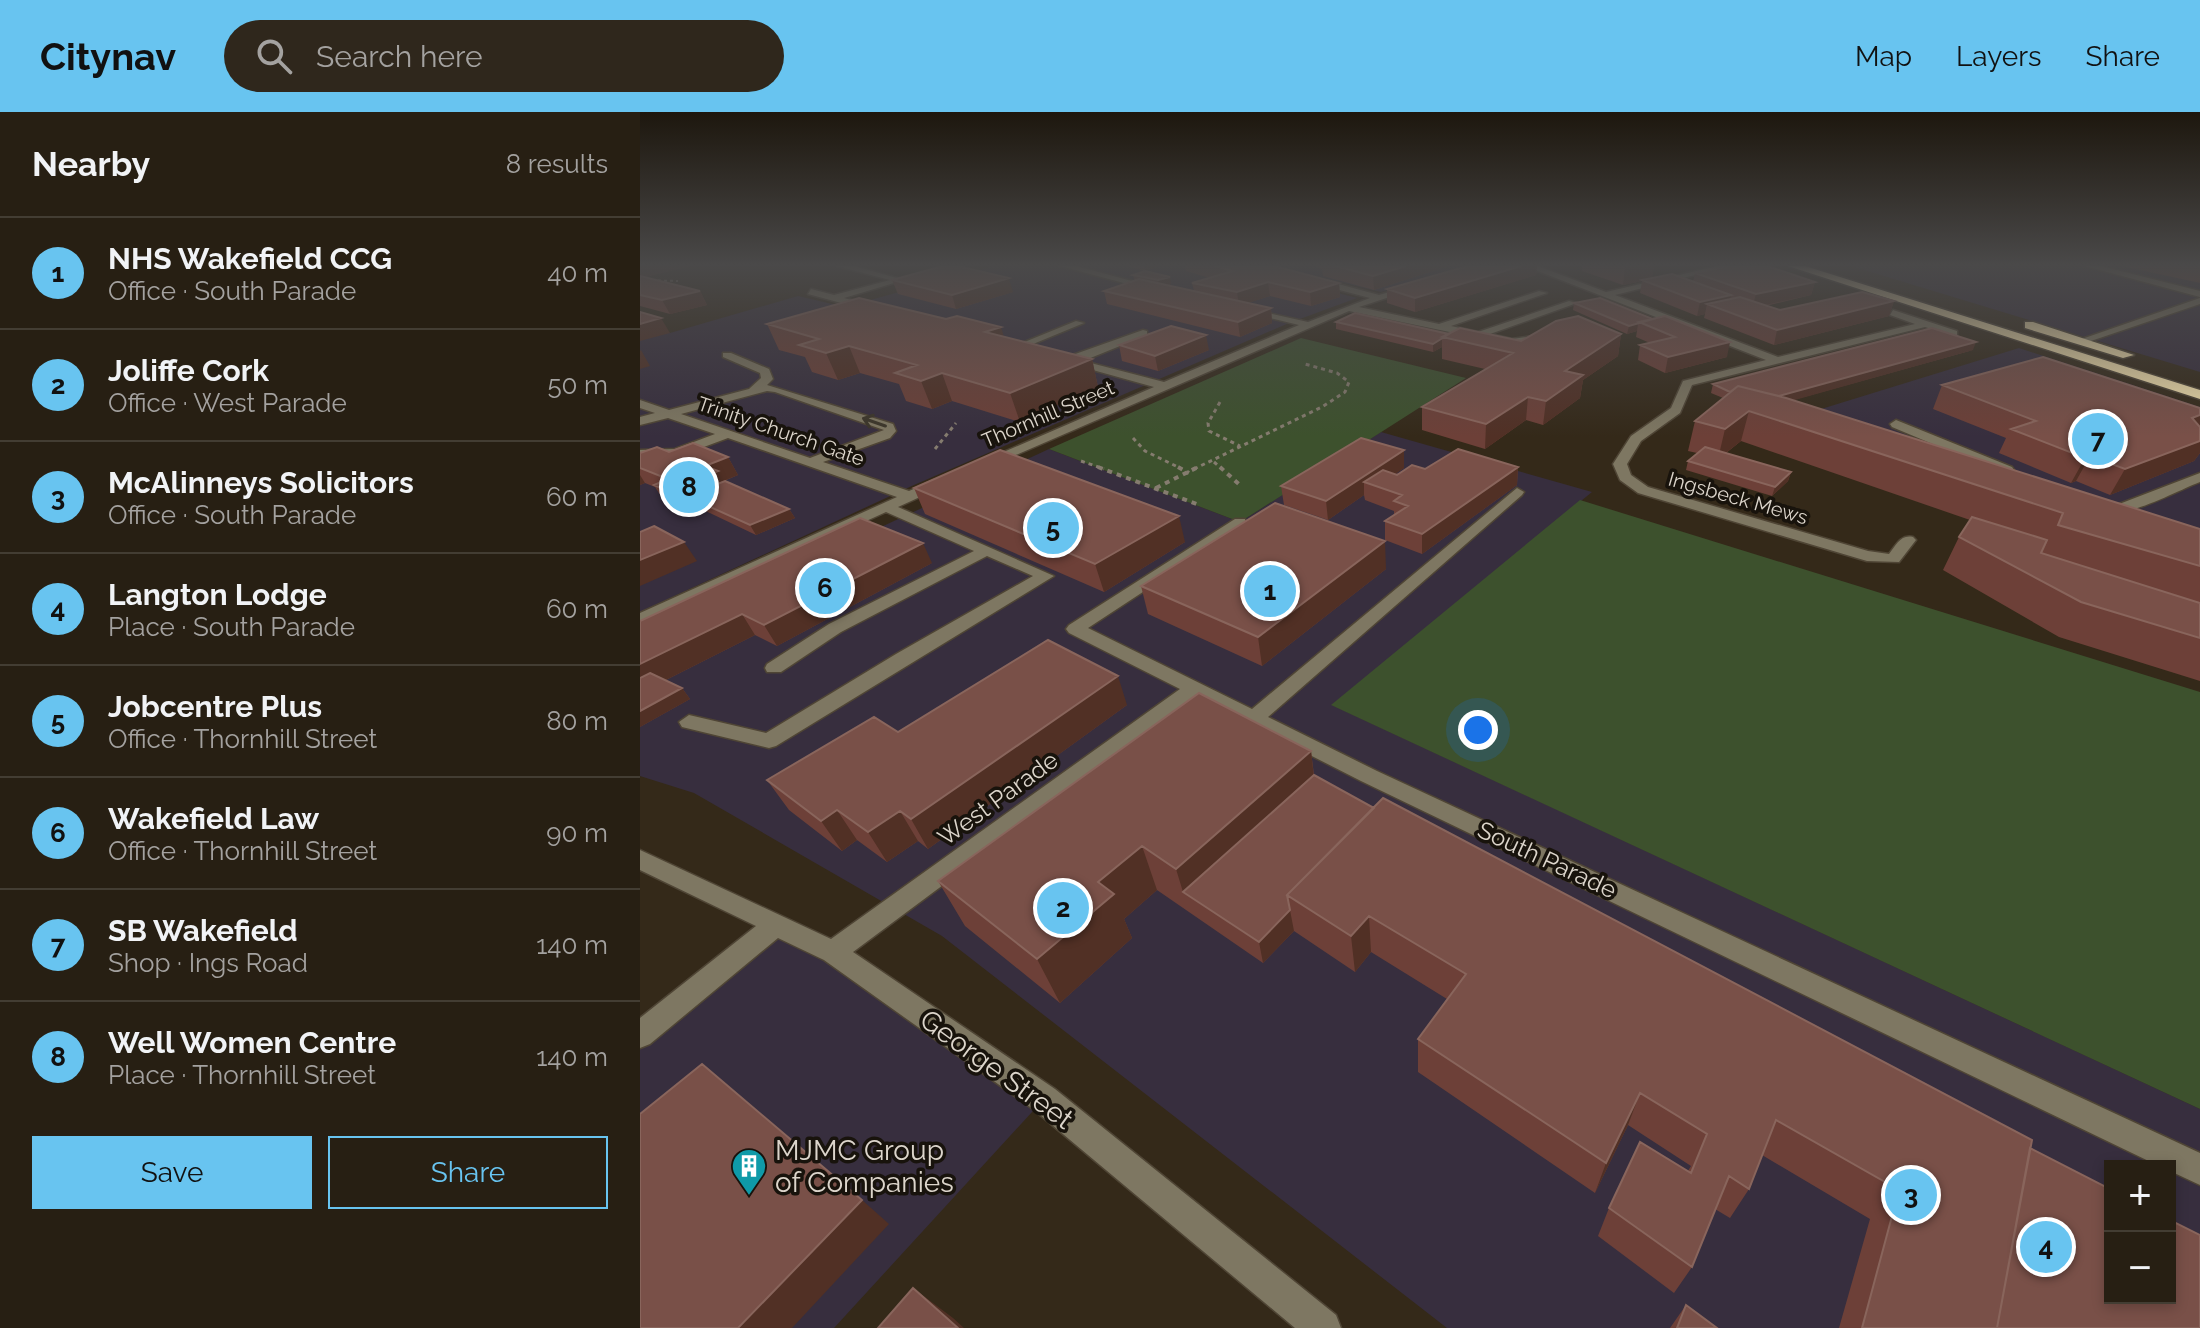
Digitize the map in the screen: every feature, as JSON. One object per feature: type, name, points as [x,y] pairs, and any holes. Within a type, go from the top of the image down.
[{"type":"highway","points":[[1969,323],[2195,393]]},
{"type":"highway","points":[[2023,323],[2140,359]]},
{"type":"highway","points":[[2004,334],[2081,341]]},
{"type":"highway","points":[[2081,341],[2084,348],[2098,356],[2195,393]]},
{"type":"street","points":[[1017,347],[1079,323]]},
{"type":"street","points":[[1300,323],[1310,325]]},
{"type":"street","name":"Thornhill Street","points":[[964,472],[1315,323]]},
{"type":"street","points":[[1419,323],[1512,342],[1557,335]]},
{"type":"street","points":[[1440,327],[1453,323]]},
{"type":"street","points":[[1479,335],[1515,323]]},
{"type":"street","points":[[1678,323],[1778,361],[1925,324]]},
{"type":"street","points":[[1921,323],[1953,333]]},
{"type":"street","points":[[2081,341],[2135,323]]},
{"type":"street","points":[[1072,361],[1143,333]]},
{"type":"street","points":[[1001,343],[1044,354]]},
{"type":"street","points":[[727,355],[765,371],[767,379],[754,390]]},
{"type":"street","points":[[1058,357],[1165,386]]},
{"type":"street","name":"Ingsbeck Mews","points":[[1778,361],[1687,383],[1676,410],[1636,439],[1620,464],[1625,477],[1643,490],[1867,556],[1893,559],[1908,540]]},
{"type":"street","points":[[640,421],[754,390],[777,389],[889,427],[886,435],[810,462]]},
{"type":"street","name":"Trinity Church Gate","points":[[640,404],[909,496]]},
{"type":"street","points":[[1896,424],[2026,478]]},
{"type":"street","points":[[640,457],[677,453],[727,434]]},
{"type":"street","points":[[2084,502],[2115,511],[2200,477]]},
{"type":"street","points":[[640,619],[950,478]]},
{"type":"street","points":[[1256,717],[1517,492]]},
{"type":"street","points":[[689,722],[769,741],[903,658],[1046,576],[886,507]]},
{"type":"street","name":"South Parade","points":[[1240,522],[1075,629],[1369,776],[2200,1169]]},
{"type":"street","points":[[774,668],[835,628],[988,550]]},
{"type":"street","name":"West Parade","points":[[833,952],[1194,689]]},
{"type":"street","name":"George Street","points":[[640,859],[833,952],[1044,1099],[1323,1328]]},
{"type":"street","points":[[640,1035],[777,924]]},
{"type":"path","points":[[1156,488],[1214,462],[1345,392],[1349,382],[1337,373],[1298,363]]},
{"type":"path","points":[[1179,380],[1220,402],[1208,423],[1209,431],[1240,446]]},
{"type":"path","points":[[1131,435],[1145,451],[1189,473]]},
{"type":"path","points":[[1031,443],[1240,522]]},
{"type":"path","points":[[1214,462],[1244,488]]},
{"type":"shaded area","points":[[640,323],[670,333],[705,323],[1290,323],[914,485],[640,612]]},
{"type":"shaded area","points":[[2038,323],[2200,323],[2200,372]]},
{"type":"shaded area","points":[[2019,348],[2200,407],[2200,559],[1792,418]]},
{"type":"shaded area","points":[[1381,432],[1592,492],[1332,705],[2200,1109],[2200,1328],[1447,1328],[942,936],[694,793],[640,776],[640,639],[1049,449],[1240,522]]},
{"type":"shaded area","points":[[777,924],[1044,1099],[834,1328],[640,1328],[640,1040]]},
{"type":"green space","points":[[1301,338],[1466,378],[1240,522],[1049,449]]},
{"type":"green space","points":[[1580,500],[2200,692],[2200,1109],[1331,705]]},
{"type":"building","points":[[984,323],[1001,327],[985,332],[1092,359],[1010,393],[942,373],[921,381],[895,373],[917,365],[849,346],[826,353],[799,345],[819,339],[767,324]]},
{"type":"building","points":[[1339,323],[1399,323],[1449,334],[1433,344]]},
{"type":"building","points":[[1553,323],[1594,323],[1621,334],[1565,371],[1583,375],[1546,401],[1528,397],[1486,424],[1422,407],[1513,353],[1442,337],[1460,328],[1521,341]]},
{"type":"building","points":[[1641,323],[1682,323],[1730,342],[1668,357],[1640,345],[1675,337]]},
{"type":"building","points":[[1757,323],[1806,323],[1777,330]]},
{"type":"building","points":[[1171,326],[1206,335],[1155,356],[1119,345]]},
{"type":"building","points":[[1932,328],[1976,342],[1779,396],[1738,386],[1730,392],[1713,384]]},
{"type":"building","points":[[2043,357],[2200,408],[2200,415],[2192,418],[2200,427],[2200,441],[2125,469],[2090,456],[2085,458],[2011,429],[2036,421],[1942,385]]},
{"type":"building","points":[[1738,386],[1786,398],[2200,529],[2200,566],[2058,525],[2063,513],[1749,411],[1725,429],[1695,421]]},
{"type":"building","points":[[1361,438],[1404,450],[1326,501],[1281,486]]},
{"type":"building","points":[[693,443],[728,457],[705,466],[718,471],[667,491],[654,485],[668,479],[640,468],[640,453],[657,447],[669,452]]},
{"type":"building","points":[[1705,447],[1791,472],[1775,487],[1688,461]]},
{"type":"building","points":[[1458,449],[1518,467],[1422,534],[1385,521],[1408,506],[1394,501],[1402,495],[1364,482],[1383,470],[1397,475],[1412,465],[1425,469]]},
{"type":"building","points":[[1000,450],[1179,516],[1095,564],[914,488]]},
{"type":"building","points":[[725,481],[789,509],[750,525],[686,496]]},
{"type":"building","points":[[1275,503],[1385,541],[1258,637],[1141,586]]},
{"type":"building","points":[[1972,517],[2047,540],[2041,553],[2200,603],[2200,638],[2081,602],[1959,537]]},
{"type":"building","points":[[860,518],[923,543],[764,625],[742,614],[640,664],[640,621]]},
{"type":"building","points":[[654,526],[684,542],[640,560],[640,532]]},
{"type":"building","points":[[1048,640],[1118,676],[911,819],[900,811],[868,832],[837,810],[821,821],[767,780],[874,717],[898,732]]},
{"type":"building","points":[[650,673],[682,688],[640,711],[640,678]]},
{"type":"building","points":[[1199,693],[1311,751],[1176,869],[1142,846],[1098,882],[1114,894],[1037,959],[938,881]]},
{"type":"building","points":[[1314,775],[1374,808],[1287,895],[1290,910],[1259,942],[1183,892]]},
{"type":"building","points":[[1383,798],[2032,1140],[1997,1328],[1862,1328],[1899,1190],[1776,1120],[1749,1189],[1729,1176],[1692,1267],[1609,1208],[1640,1142],[1691,1173],[1707,1134],[1640,1093],[1606,1163],[1418,1039],[1466,974],[1369,916],[1351,936],[1287,895]]},
{"type":"building","name":"MJMC Group of Companies","points":[[702,1064],[862,1200],[738,1328],[640,1328],[640,1114]]},
{"type":"building","points":[[2030,1148],[2104,1186],[2104,1304],[2176,1304],[2176,1223],[2200,1235],[2200,1328],[1997,1328]]},
{"type":"building","points":[[913,1288],[958,1328],[878,1328]]},
{"type":"building","points":[[1686,1305],[1717,1328],[1677,1328]]},
{"type":"place","name":"SB Wakefield","points":[[2098,439]]},
{"type":"place","name":"Well Women Centre","points":[[689,487]]},
{"type":"place","name":"Jobcentre Plus","points":[[1053,528]]},
{"type":"place","name":"Wakefield Law","points":[[825,588]]},
{"type":"place","name":"NHS Wakefield CCG","points":[[1270,591]]},
{"type":"place","name":"Joliffe Cork","points":[[1063,908]]},
{"type":"place","name":"McAlinneys Solicitors","points":[[1911,1195]]},
{"type":"place","name":"MJMC Group of Companies","points":[[749,1197]]},
{"type":"place","name":"Langton Lodge","points":[[2046,1247]]}]
